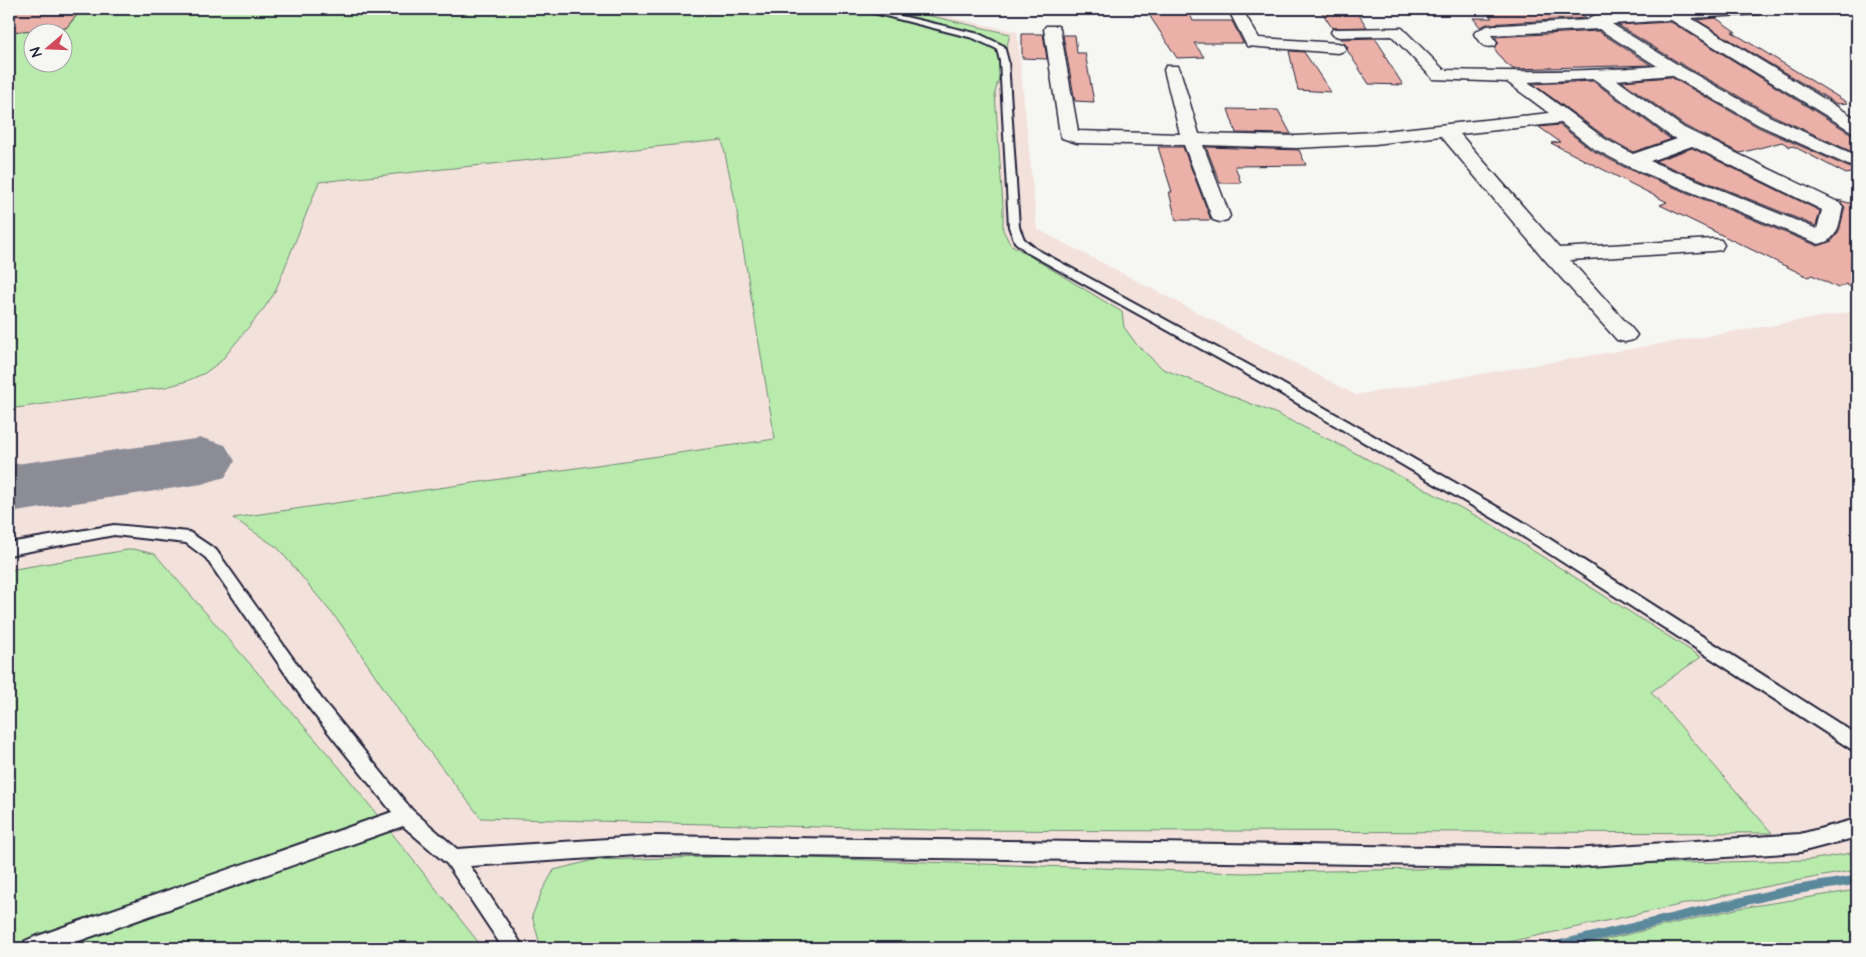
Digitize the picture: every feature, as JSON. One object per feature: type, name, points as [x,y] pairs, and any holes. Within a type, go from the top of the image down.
[{"type":"street","points":[[1235,9],[1253,43],[1339,40],[1396,31],[1439,75],[1511,77],[1615,75],[1674,70]]},
{"type":"street","points":[[1759,9],[1673,14],[1626,13],[1596,20],[1674,70],[1765,121],[1857,163]]},
{"type":"street","points":[[1673,14],[1857,127]]},
{"type":"street","points":[[1489,43],[1482,34],[1487,31],[1600,24]]},
{"type":"street","points":[[1052,29],[1069,134],[1077,137],[1296,142],[1375,138],[1565,117]]},
{"type":"street","points":[[1172,70],[1191,140],[1220,216]]},
{"type":"street","points":[[1511,77],[1598,143],[1632,161],[1819,238],[1827,232],[1833,207],[1677,132],[1598,74]]},
{"type":"street","points":[[1446,130],[1625,335]]},
{"type":"street","points":[[1632,161],[1692,140]]},
{"type":"street","points":[[1553,254],[1713,245]]},
{"type":"lane","points":[[862,9],[976,36],[989,40],[1001,48],[1004,61],[1014,227],[1019,240],[1032,251],[1272,383],[1515,524],[1857,744]]},
{"type":"lane","points":[[9,549],[114,530],[189,538],[211,554],[315,703],[406,816],[454,858],[514,948]]},
{"type":"lane","points":[[32,948],[406,816]]},
{"type":"lane","points":[[454,858],[652,845],[1574,858],[1800,843],[1857,828]]},
{"type":"shaded area","points":[[9,9],[914,9],[1017,32],[1037,229],[1356,395],[1857,311],[1857,948],[9,948]]},
{"type":"green space","points":[[9,9],[900,9],[1010,34],[995,93],[1003,230],[1010,244],[1122,312],[1124,327],[1137,345],[1163,369],[1277,414],[1486,521],[1701,657],[1651,692],[1772,833],[932,830],[481,818],[407,723],[340,623],[278,548],[233,518],[775,439],[735,200],[722,140],[319,182],[275,292],[265,307],[221,361],[205,373],[166,387],[9,409]]},
{"type":"green space","points":[[133,549],[155,554],[340,768],[483,948],[9,948],[9,570]]},
{"type":"green space","points":[[1857,852],[1857,870],[1773,885],[1480,948],[541,948],[532,916],[542,891],[554,870],[594,860],[750,856],[1243,873],[1809,860]]},
{"type":"green space","points":[[1857,890],[1857,948],[1569,948],[1740,908]]},
{"type":"building","points":[[9,9],[82,9],[71,22],[22,22],[22,31],[9,32]]},
{"type":"building","points":[[1320,9],[1355,9],[1367,27],[1332,28]]},
{"type":"building","points":[[1484,9],[1546,9],[1550,12],[1572,9],[1587,18],[1487,24],[1480,27],[1473,18],[1492,18]]},
{"type":"building","points":[[1146,10],[1188,10],[1193,21],[1232,21],[1243,43],[1194,43],[1204,57],[1177,58]]},
{"type":"building","points":[[1716,18],[1736,32],[1732,32],[1848,103],[1837,104],[1697,20]]},
{"type":"building","points":[[1671,22],[1850,133],[1857,134],[1857,154],[1772,115],[1681,64],[1618,25]]},
{"type":"building","points":[[1598,31],[1651,65],[1513,69],[1503,61],[1494,48],[1499,43],[1495,37]]},
{"type":"building","points":[[1022,34],[1043,34],[1047,59],[1022,58]]},
{"type":"building","points":[[1063,35],[1075,35],[1077,53],[1085,53],[1094,102],[1075,101]]},
{"type":"building","points":[[1375,38],[1403,85],[1369,84],[1347,50],[1348,47],[1340,39]]},
{"type":"building","points":[[1289,51],[1304,52],[1331,92],[1298,90]]},
{"type":"building","points":[[1671,77],[1758,127],[1857,171],[1846,174],[1782,142],[1740,153],[1685,126],[1622,81]]},
{"type":"building","points":[[1593,81],[1672,139],[1633,152],[1606,137],[1533,84]]},
{"type":"building","points":[[1228,109],[1278,110],[1291,134],[1236,133]]},
{"type":"building","points":[[1560,125],[1590,149],[1624,167],[1818,246],[1832,241],[1839,231],[1845,207],[1838,200],[1857,205],[1857,292],[1846,284],[1838,288],[1812,275],[1808,277],[1660,205],[1667,202],[1551,143],[1560,142],[1539,127]]},
{"type":"building","points":[[1158,147],[1183,147],[1211,220],[1176,220],[1169,192],[1172,192]]},
{"type":"building","points":[[1206,147],[1299,150],[1306,165],[1235,166],[1241,183],[1220,183]]},
{"type":"building","points":[[1692,148],[1820,211],[1816,226],[1655,161]]},
{"type":"waterway","points":[[1546,948],[1787,891],[1857,880]]},
{"type":"taxiway","points":[[9,489],[202,461]]}]
